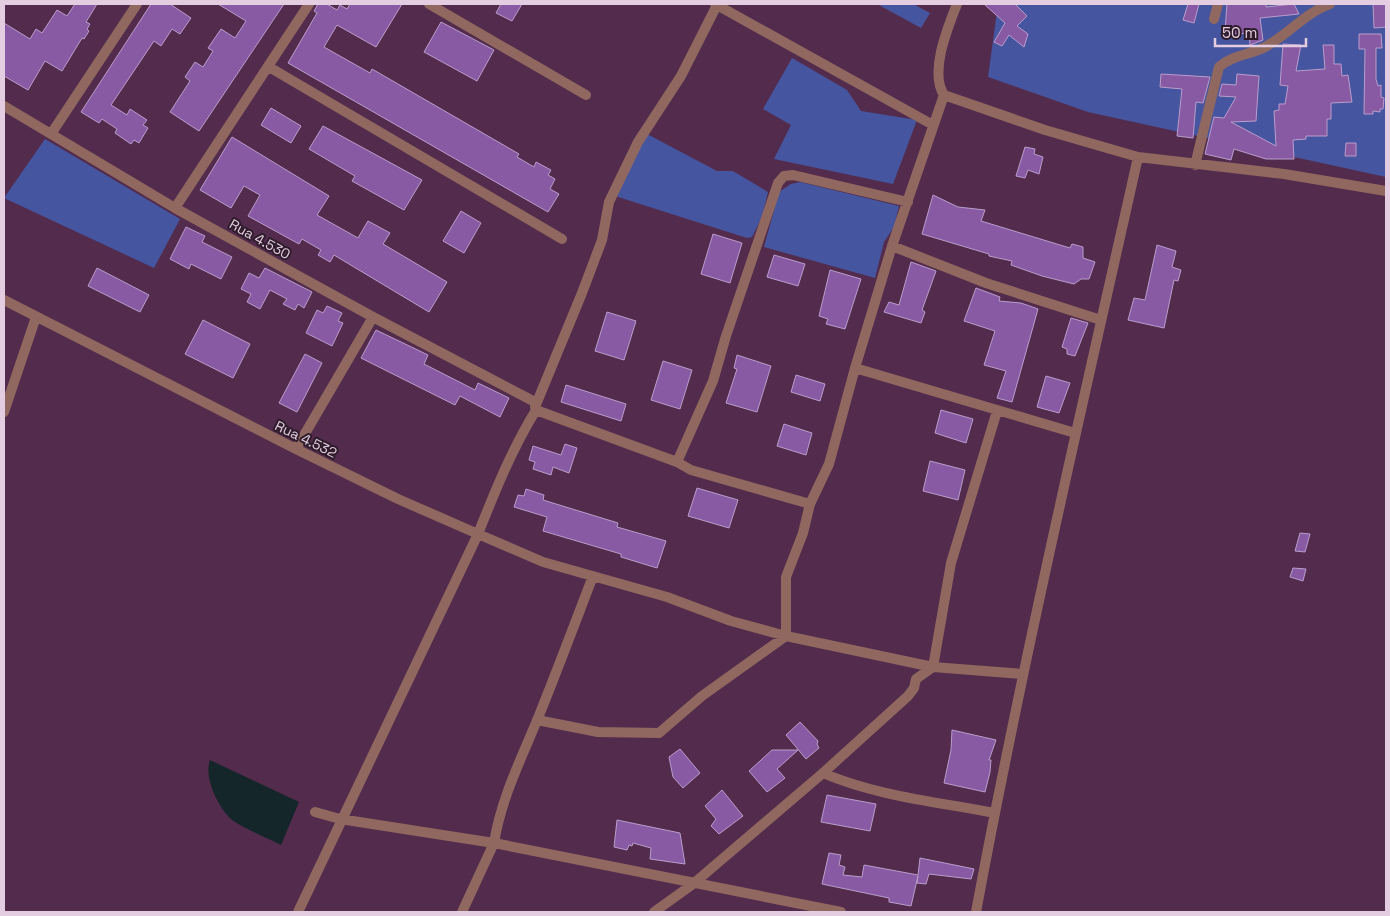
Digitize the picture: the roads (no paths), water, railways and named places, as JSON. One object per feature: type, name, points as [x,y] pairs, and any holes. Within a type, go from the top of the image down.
[{"type":"street","points":[[50,134],[136,4]]},
{"type":"street","points":[[174,208],[310,4]]},
{"type":"street","points":[[429,4],[586,95]]},
{"type":"street","points":[[298,912],[340,820],[478,534],[504,469],[536,406],[602,240],[609,202],[638,142],[681,76],[716,4],[933,125]]},
{"type":"street","points":[[957,4],[943,38],[940,89],[944,95],[1045,130],[1138,157],[1284,174],[1386,191]]},
{"type":"street","points":[[1214,19],[1218,4]]},
{"type":"street","points":[[1195,165],[1219,67],[1228,59],[1265,47],[1295,28],[1319,8],[1330,4]]},
{"type":"street","points":[[269,67],[562,239]]},
{"type":"street","points":[[537,720],[598,732],[659,733],[702,696],[786,636],[786,577],[803,533],[810,504],[828,464],[892,246],[944,95]]},
{"type":"street","name":"Rua 4.530","points":[[4,106],[174,208],[536,406],[698,472],[810,504]]},
{"type":"street","points":[[976,912],[994,813],[1023,674],[1075,433],[1138,157]]},
{"type":"street","points":[[677,462],[713,380],[778,183],[784,176],[793,175],[908,202]]},
{"type":"street","points":[[892,246],[986,284],[1101,320]]},
{"type":"street","name":"Rua 4.532","points":[[4,300],[296,450],[398,499],[536,560],[667,597],[731,621],[786,636],[934,667],[1023,674]]},
{"type":"street","points":[[296,450],[373,317]]},
{"type":"street","points":[[4,412],[36,318]]},
{"type":"street","points":[[855,368],[1075,433]]},
{"type":"street","points":[[654,912],[693,884],[823,773],[908,696],[916,679],[934,667],[951,563],[997,411]]},
{"type":"street","points":[[462,912],[494,843],[511,780],[537,720],[593,576]]},
{"type":"street","points":[[823,773],[840,780],[886,791],[994,813]]},
{"type":"street","points":[[314,812],[340,820],[494,843],[841,912]]}]
